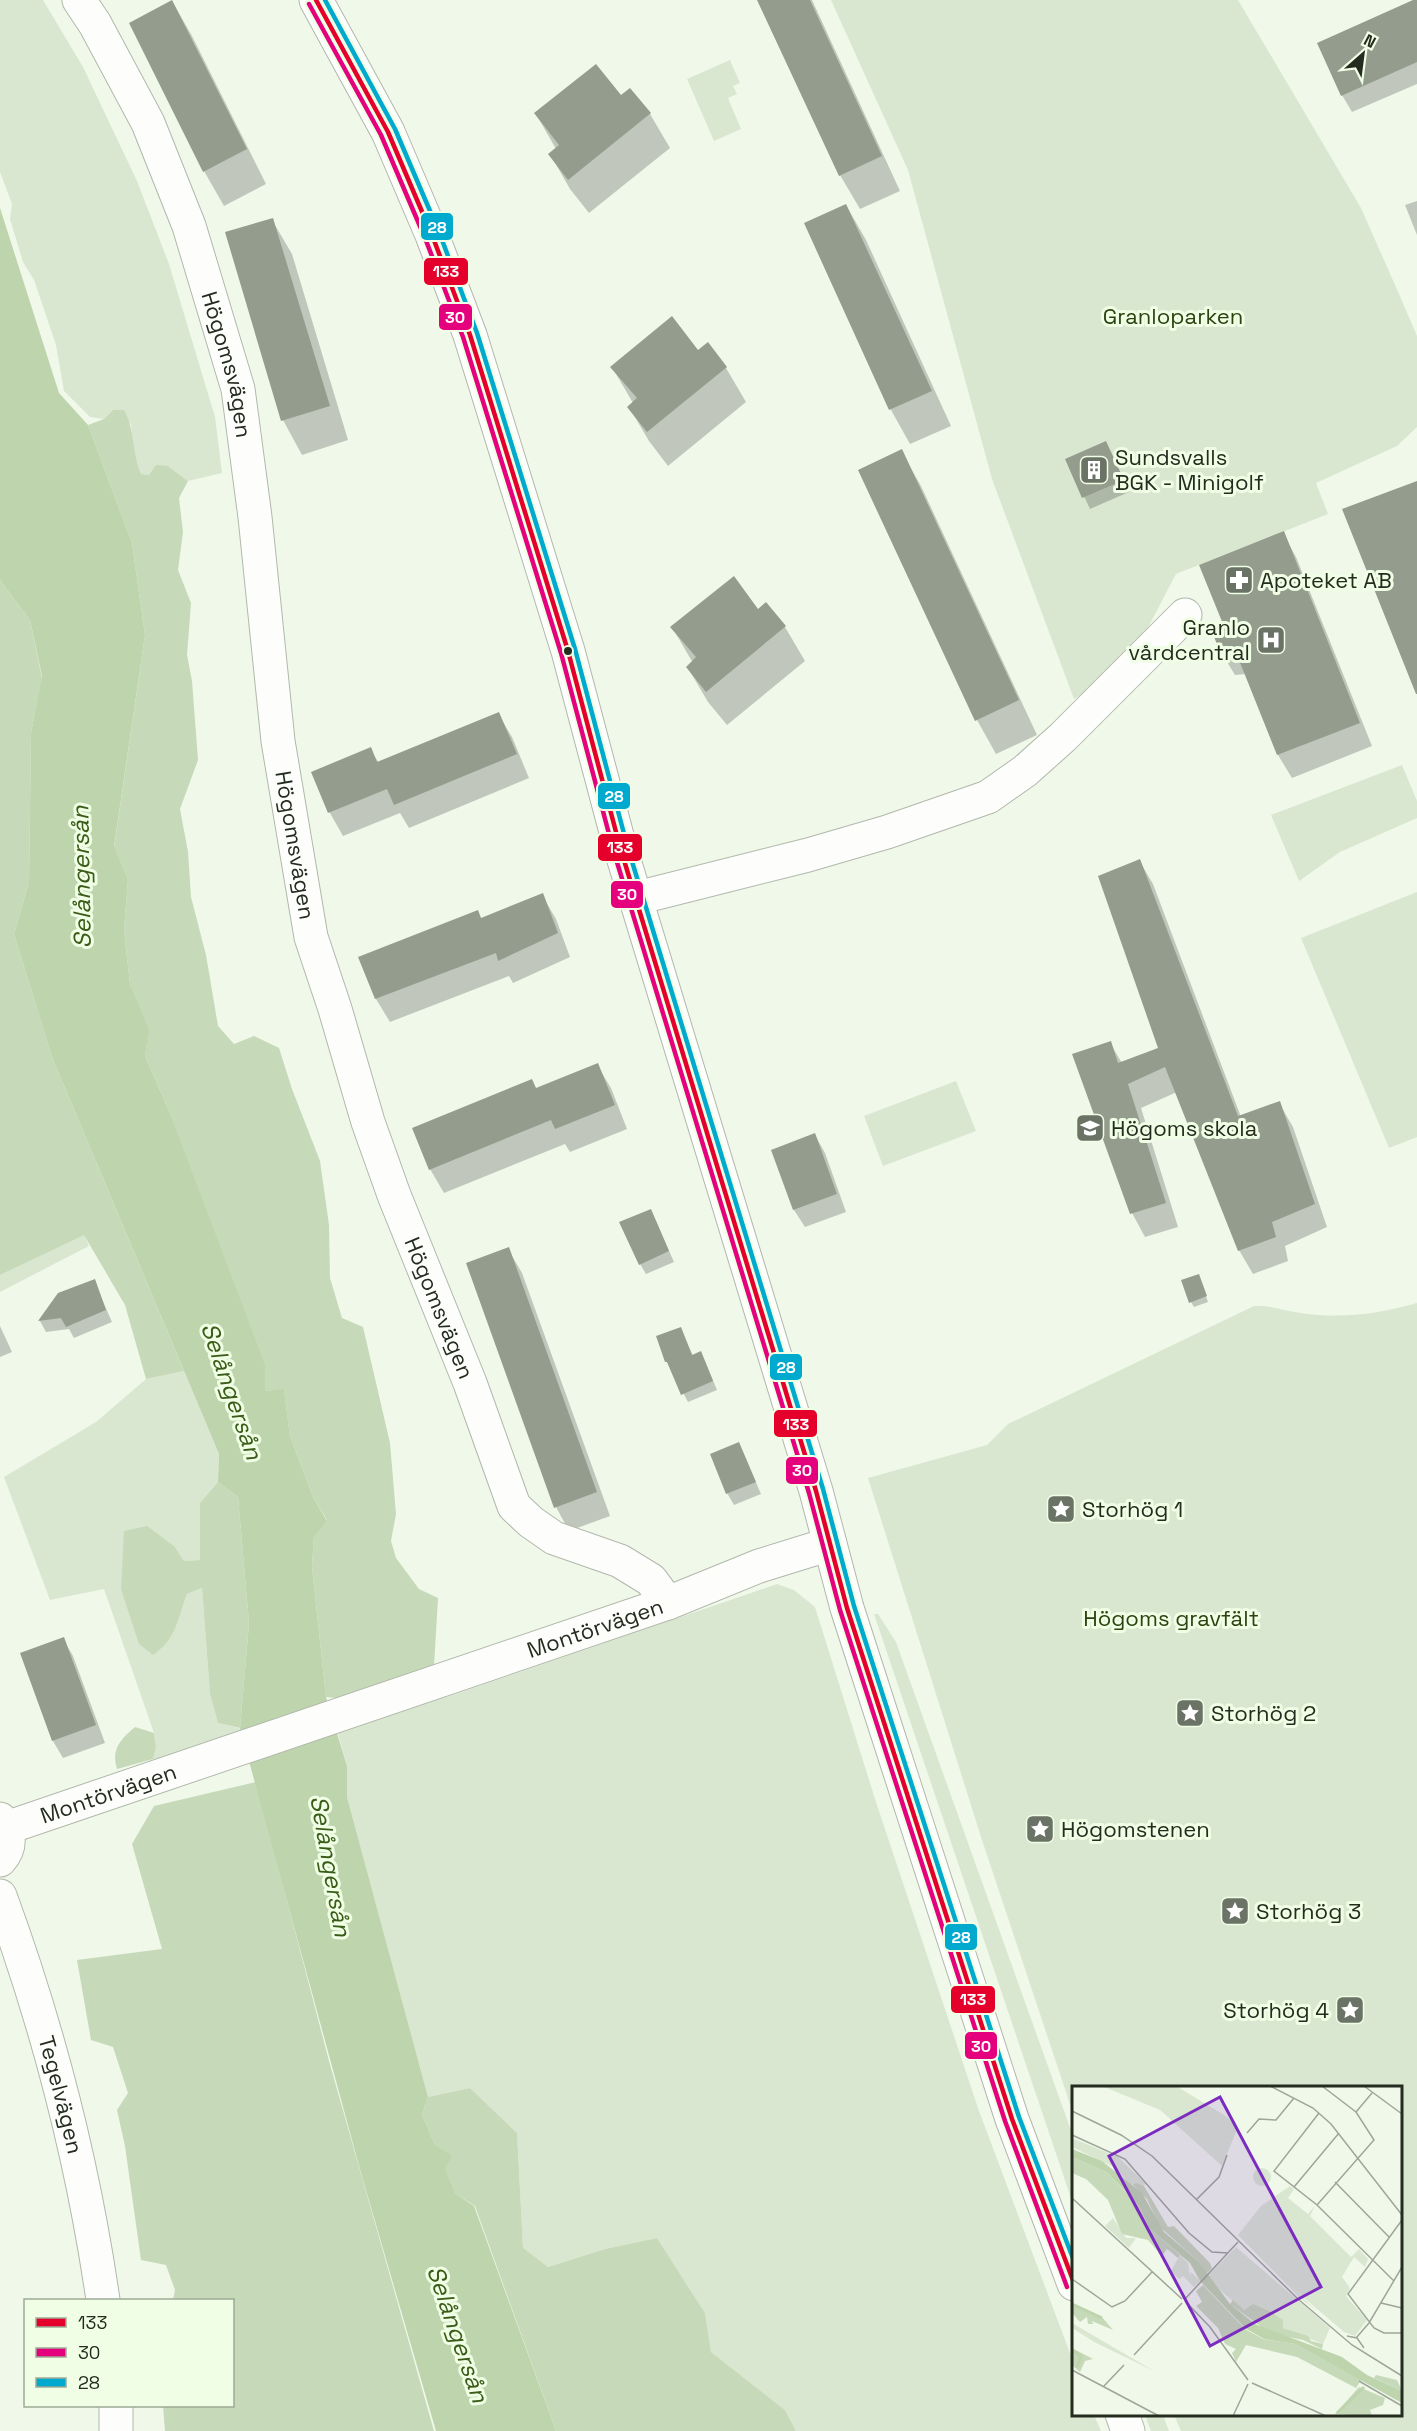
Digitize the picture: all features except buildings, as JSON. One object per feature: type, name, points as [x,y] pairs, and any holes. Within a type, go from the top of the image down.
[{"type":"street","name":"Högomsvägen","points":[[79,0],[95,24],[148,123],[189,226],[238,389],[255,517],[279,741],[311,937],[368,1122],[394,1196],[470,1383],[514,1506],[531,1522],[555,1538],[620,1561],[651,1580],[668,1603]]},
{"type":"street","points":[[316,0],[388,132],[432,235],[470,335],[568,651],[620,847],[830,1544],[847,1608],[1012,2119],[1072,2279]]},
{"type":"street","points":[[637,898],[808,855],[887,832],[988,797],[1025,771],[1063,737],[1185,615]]},
{"type":"street","name":"Montörvägen","points":[[3,1823],[209,1760],[357,1707],[668,1603],[759,1566],[830,1544]]},
{"type":"street","points":[[0,1860],[8,1848],[9,1838],[3,1823]]},
{"type":"street","name":"Tegelvägen","points":[[0,1896],[27,1969],[72,2130],[94,2241],[103,2299]]},
{"type":"street","points":[[116,2407],[116,2431]]},
{"type":"street","points":[[1122,2416],[1128,2431]]},
{"type":"green space","points":[[0,0],[43,0],[83,67],[137,181],[169,264],[215,417],[222,473],[188,481],[168,466],[149,475],[141,474],[134,458],[131,424],[113,410],[104,419],[90,417],[64,391],[56,345],[34,280],[23,262],[10,219],[12,204],[0,172]]},
{"type":"green space","name":"Granloparken","points":[[831,0],[1238,0],[1361,208],[1417,336],[1417,427],[1397,446],[1316,483],[1328,514],[1176,574],[1142,639],[1114,676],[1074,699],[992,479],[908,170]]},
{"type":"green space","points":[[730,60],[740,83],[733,86],[737,94],[728,98],[741,129],[714,141],[687,79]]},
{"type":"green space","points":[[1402,765],[1417,801],[1417,818],[1340,852],[1299,881],[1271,815]]},
{"type":"green space","points":[[1417,892],[1417,1137],[1389,1148],[1301,938]]},
{"type":"green space","points":[[956,1081],[976,1131],[883,1166],[864,1116]]},
{"type":"green space","points":[[84,1234],[89,1246],[0,1292],[0,1275]]},
{"type":"green space","name":"Högoms gravfält","points":[[1417,1303],[1417,2431],[1181,2431],[1174,2416],[1402,2416],[1402,2086],[1072,2086],[1072,2110],[981,1837],[868,1478],[987,1445],[1008,1424],[1254,1306],[1331,1316],[1388,1310]]},
{"type":"green space","points":[[184,1371],[219,1454],[218,1482],[200,1503],[201,1560],[184,1561],[175,1547],[180,1612],[187,1594],[202,1588],[210,1694],[218,1723],[242,1729],[243,1737],[192,1756],[153,1759],[156,1747],[154,1733],[104,1589],[50,1600],[4,1477],[96,1422],[146,1379]]},
{"type":"green space","points":[[777,1584],[794,1590],[815,1607],[875,1799],[979,2111],[1072,2358],[1072,2416],[1094,2416],[1101,2431],[796,2431],[785,2410],[711,2352],[705,2313],[657,2238],[605,2249],[548,2267],[523,2249],[517,2133],[470,2088],[428,2097],[347,1797],[347,1766],[337,1730],[415,1699],[447,1697]]},
{"type":"green space","points":[[874,1614],[878,1614],[896,1642],[1072,2133],[1072,2201]]},
{"type":"green space","points":[[1145,2416],[1163,2416],[1169,2431],[1151,2431]]},
{"type":"shaded area","points":[[113,410],[124,410],[128,418],[141,474],[149,475],[156,465],[168,466],[188,481],[179,498],[183,532],[178,570],[191,603],[187,655],[192,681],[198,760],[180,809],[188,852],[191,897],[206,955],[218,1026],[234,1044],[254,1036],[279,1048],[320,1161],[329,1225],[330,1278],[342,1318],[363,1327],[390,1443],[396,1514],[391,1541],[396,1558],[419,1589],[438,1598],[434,1666],[346,1699],[326,1697],[312,1567],[314,1535],[327,1520],[313,1497],[290,1436],[284,1390],[265,1391],[169,1111],[145,1056],[148,1032],[130,984],[124,930],[128,879],[114,848],[145,635],[132,543],[88,425],[104,419]]},
{"type":"shaded area","points":[[0,580],[30,620],[42,678],[31,733],[29,882],[14,934],[52,1057],[184,1371],[146,1379],[125,1305],[84,1235],[0,1275]]},
{"type":"shaded area","points":[[218,1482],[238,1497],[249,1623],[240,1728],[218,1723],[210,1694],[202,1588],[187,1594],[172,1635],[153,1655],[139,1644],[121,1589],[124,1531],[147,1526],[175,1547],[184,1561],[200,1560],[200,1503]]},
{"type":"shaded area","points":[[135,1727],[154,1733],[156,1747],[153,1759],[117,1769],[115,1756],[118,1745]]},
{"type":"shaded area","points":[[256,1782],[329,2061],[434,2431],[165,2431],[163,2407],[234,2407],[234,2299],[173,2299],[175,2290],[166,2265],[141,2260],[125,2146],[117,2110],[128,2093],[113,2047],[91,2040],[77,1960],[162,1949],[132,1844],[154,1806]]},
{"type":"shaded area","points":[[470,2088],[517,2133],[523,2248],[548,2267],[605,2249],[657,2238],[705,2313],[711,2352],[785,2410],[796,2431],[556,2431],[475,2206],[456,2194],[422,2115],[428,2097]]},
{"type":"water","name":"Selångersån","points":[[0,208],[59,393],[88,425],[132,543],[145,635],[114,847],[128,879],[124,930],[130,984],[149,1030],[145,1056],[169,1111],[265,1365],[265,1391],[284,1389],[290,1436],[313,1497],[327,1521],[314,1536],[312,1567],[326,1697],[347,1766],[347,1797],[428,2097],[422,2115],[435,2145],[452,2156],[445,2168],[456,2194],[474,2206],[556,2431],[436,2431],[361,2173],[240,1728],[249,1623],[238,1497],[218,1482],[219,1454],[52,1057],[14,934],[29,882],[31,733],[42,676],[30,620],[0,580]]},
{"type":"transit line","name":"133","points":[[316,0],[388,132],[432,235],[470,335],[568,651],[620,847],[816,1491],[847,1608],[1012,2119],[1072,2278]]},
{"type":"transit line","name":"28","points":[[325,0],[395,129],[439,232],[477,333],[575,649],[627,845],[823,1489],[854,1606],[1019,2117],[1072,2256]]},
{"type":"transit line","name":"30","points":[[309,4],[381,135],[425,238],[463,337],[561,653],[613,849],[809,1493],[840,1610],[1005,2121],[1067,2287]]},
{"type":"place","name":"Sundsvalls BGK - Minigolf","points":[[1094,470]]},
{"type":"place","name":"Apoteket AB","points":[[1239,580]]},
{"type":"place","name":"Granlo vårdcentral","points":[[1271,640]]},
{"type":"place","name":"Högoms skola","points":[[1090,1128]]},
{"type":"place","name":"Storhög 1","points":[[1061,1509]]},
{"type":"place","name":"Storhög 2","points":[[1190,1713]]},
{"type":"place","name":"Högomstenen","points":[[1040,1829]]},
{"type":"place","name":"Storhög 3","points":[[1235,1911]]},
{"type":"place","name":"Storhög 4","points":[[1350,2010]]}]
